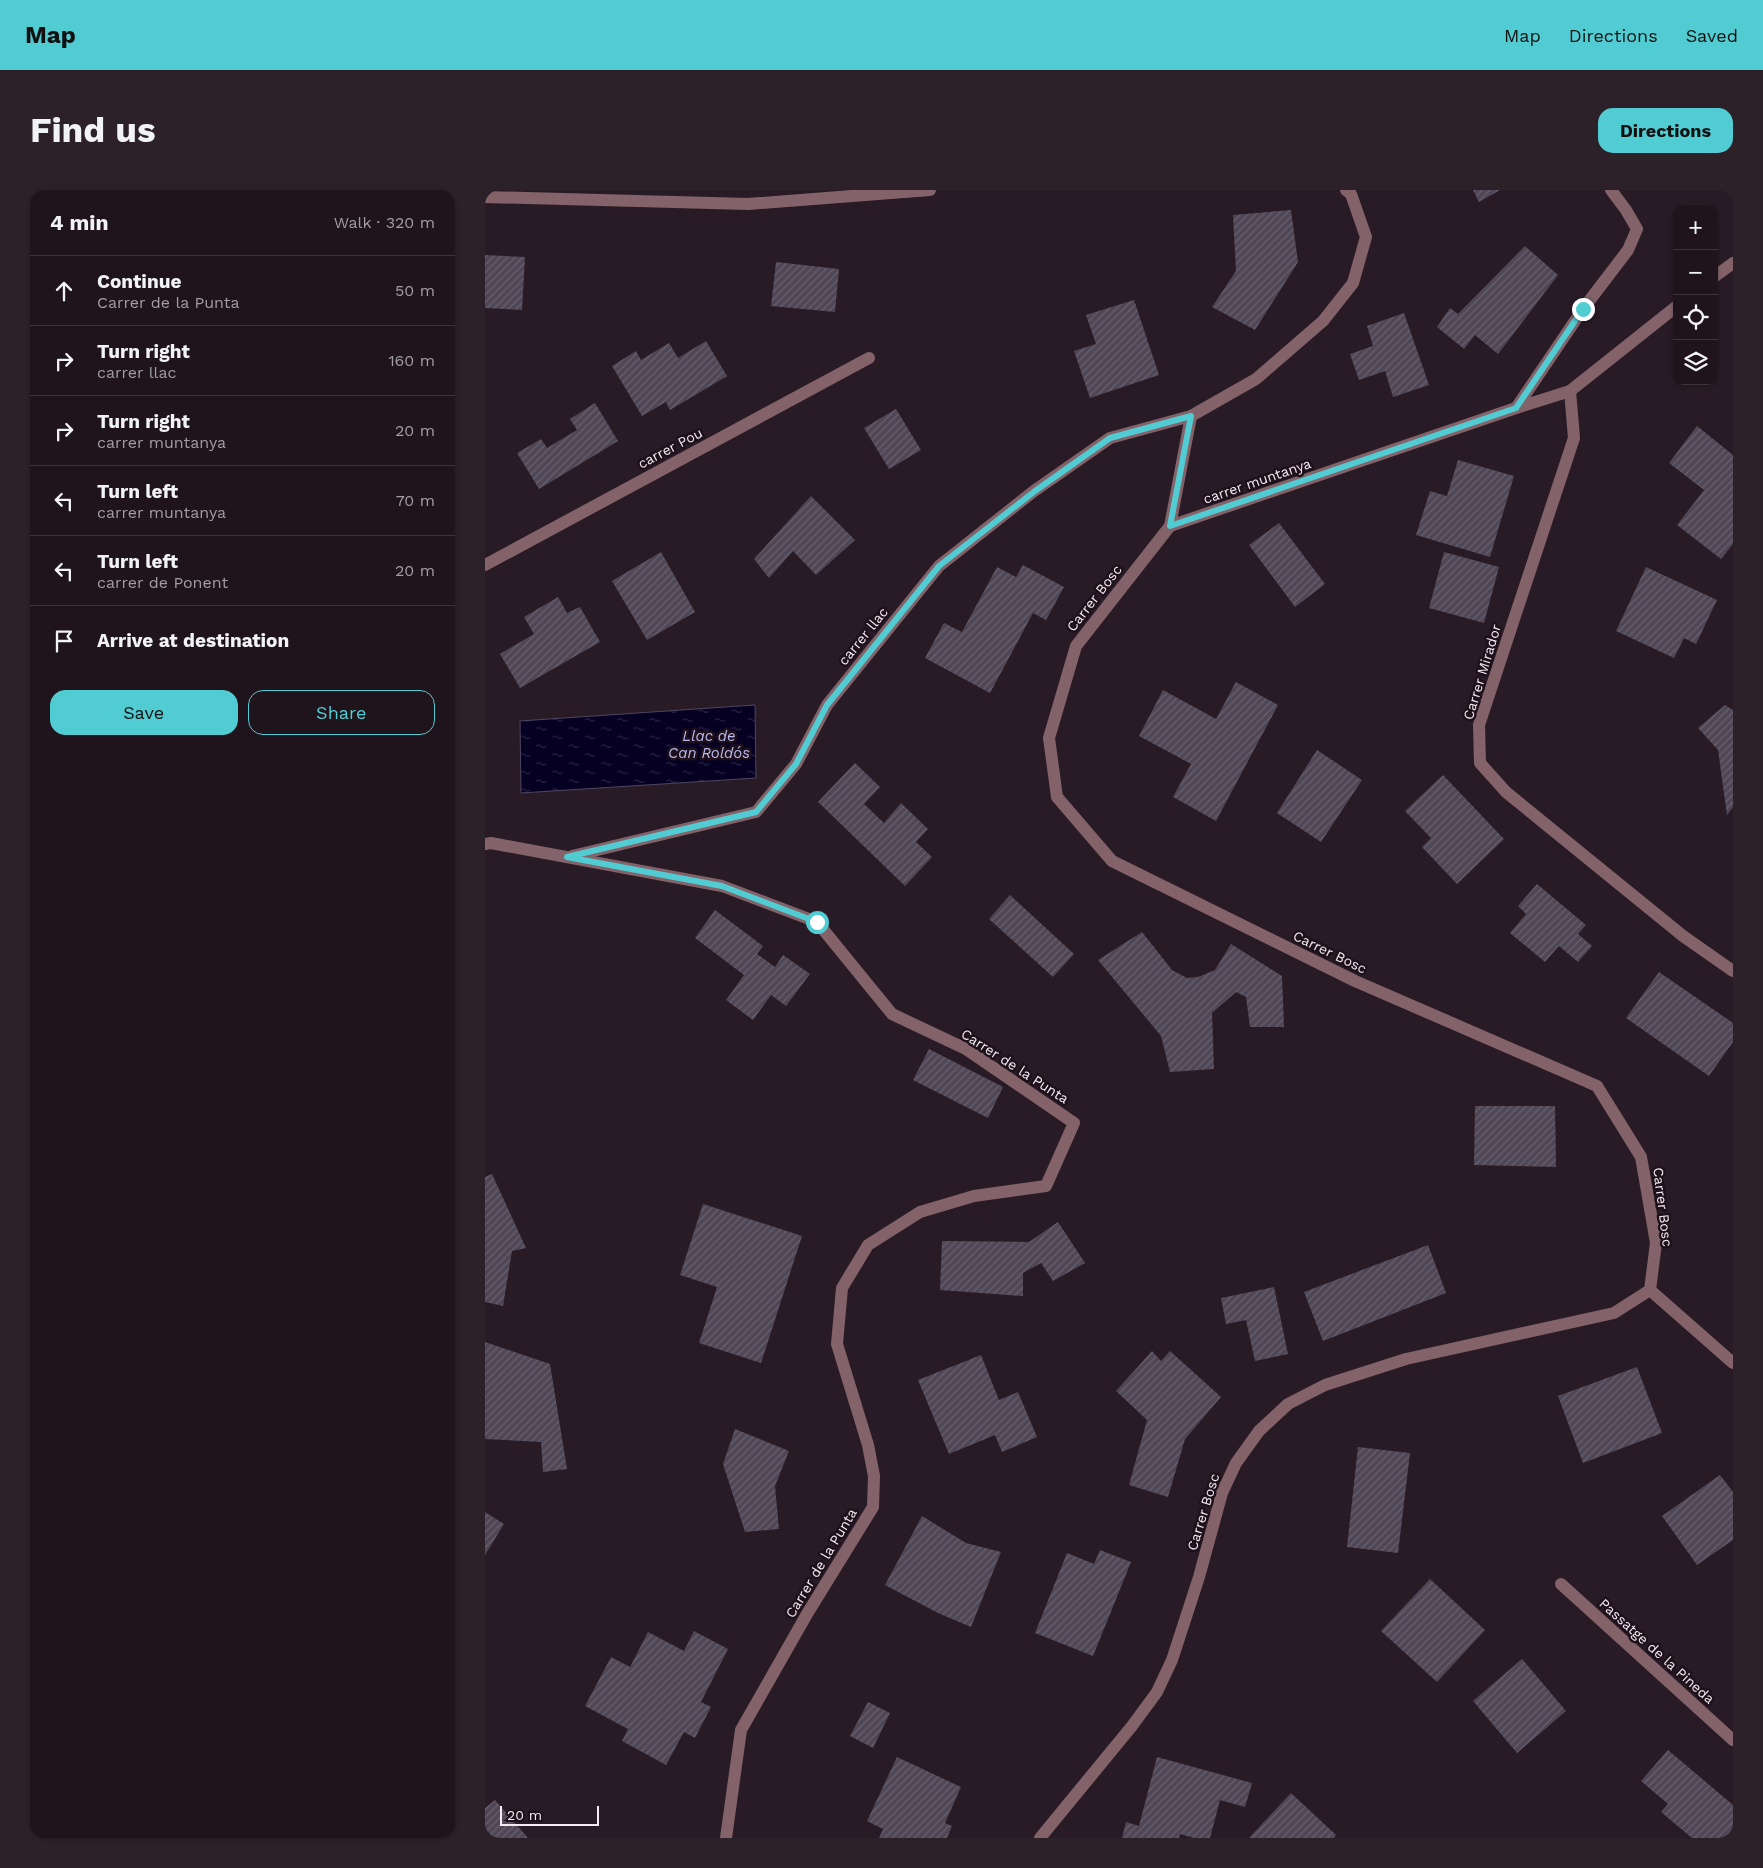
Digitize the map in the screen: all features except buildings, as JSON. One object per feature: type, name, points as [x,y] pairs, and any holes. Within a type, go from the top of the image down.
[{"type":"street","points":[[485,197],[748,204],[930,190]]},
{"type":"street","points":[[1170,526],[1191,416],[1256,379],[1323,321],[1353,283],[1366,237],[1351,194],[1346,190]]},
{"type":"street","points":[[1516,408],[1583,309],[1628,250],[1637,229],[1611,190]]},
{"type":"street","points":[[1718,274],[1733,263]]},
{"type":"street","name":"carrer muntanya","points":[[1170,526],[1570,391],[1673,309]]},
{"type":"street","name":"carrer Pou","points":[[485,565],[869,358]]},
{"type":"street","name":"Carrer Mirador","points":[[1570,391],[1574,438],[1479,725],[1480,763],[1506,792],[1683,936],[1733,971]]},
{"type":"street","name":"carrer llac","points":[[567,857],[756,812],[796,764],[827,705],[939,566],[1035,491],[1110,438],[1191,416]]},
{"type":"street","name":"Carrer Bosc","points":[[1040,1838],[1132,1726],[1157,1692],[1172,1660],[1199,1577],[1222,1493],[1235,1463],[1259,1431],[1288,1404],[1325,1385],[1406,1359],[1614,1313],[1650,1290],[1655,1244],[1641,1156],[1597,1086],[1355,981],[1112,860],[1057,798],[1049,738],[1076,646],[1170,526]]},
{"type":"street","name":"Carrer de la Punta","points":[[485,844],[491,843],[722,886],[817,922],[892,1014],[966,1049],[1074,1123],[1046,1186],[974,1196],[920,1212],[868,1245],[842,1288],[837,1344],[868,1445],[874,1476],[873,1507],[807,1614],[741,1730],[726,1838]]},
{"type":"street","points":[[1650,1290],[1733,1363]]},
{"type":"street","name":"Passatge de la Pineda","points":[[1561,1584],[1733,1740]]},
{"type":"water","name":"Llac de Can Roldós","points":[[755,705],[756,778],[521,793],[520,721]]},
{"type":"route","points":[[817,922],[722,886],[567,857],[756,812],[796,764],[827,705],[939,566],[1035,491],[1110,438],[1191,416],[1170,526],[1516,408],[1583,309]]}]
